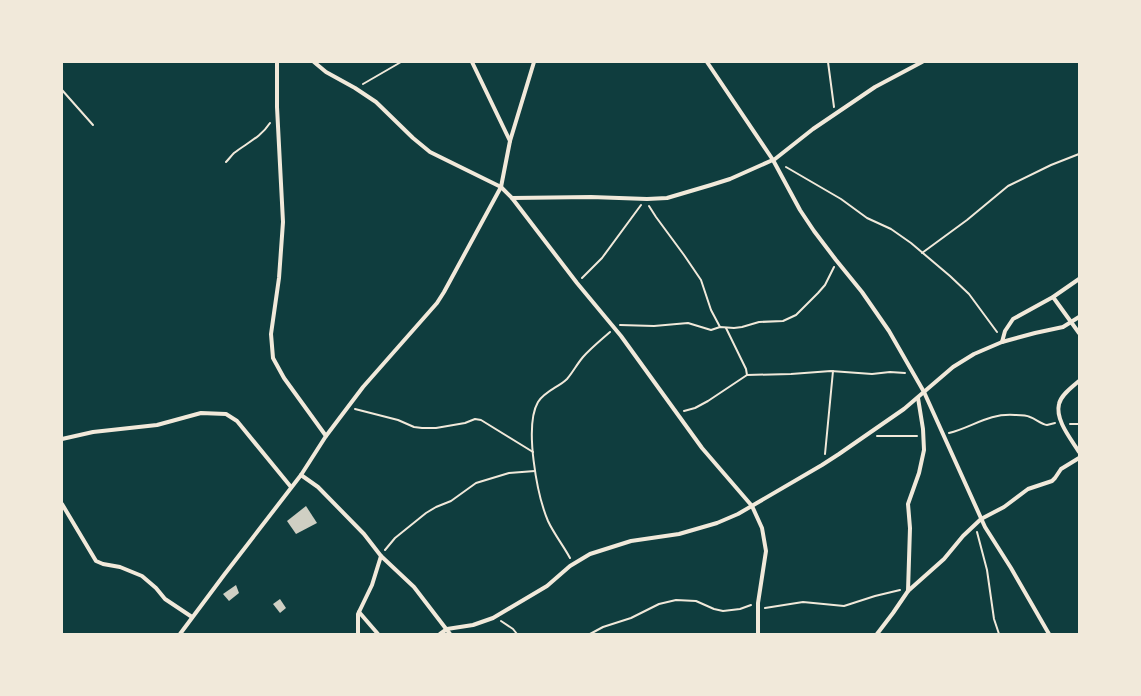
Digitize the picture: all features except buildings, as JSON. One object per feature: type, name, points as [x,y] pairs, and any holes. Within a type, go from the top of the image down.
[{"type":"street","points":[[277,62],[277,107],[283,222],[279,278],[271,334],[273,358],[284,378],[326,436]]},
{"type":"street","points":[[314,62],[326,72],[355,88],[376,102],[413,138],[430,152],[501,187],[512,198],[577,282],[615,328],[702,448],[752,506],[762,528],[765,542],[765,555],[758,603],[758,634]]},
{"type":"street","points":[[472,62],[510,141]]},
{"type":"street","points":[[180,634],[301,475],[326,436],[363,387],[437,303],[444,292],[501,187],[510,141],[534,62]]},
{"type":"street","points":[[707,62],[774,160],[800,210],[889,331],[924,392],[982,520],[1049,634]]},
{"type":"street","points":[[512,198],[667,198],[730,179],[774,160],[835,114],[876,87],[922,62]]},
{"type":"street","points":[[1002,342],[1005,331],[1013,319],[1053,297],[1079,279]]},
{"type":"street","points":[[1053,297],[1079,332]]},
{"type":"street","points":[[440,634],[447,629],[473,625],[493,618],[547,586],[573,564],[590,554],[631,541],[680,534],[717,523],[738,514],[822,465],[892,418],[918,398],[953,367],[974,354],[1002,342],[1063,327],[1079,317]]},
{"type":"street","points":[[1079,381],[1061,400],[1058,411],[1061,421],[1079,452]]},
{"type":"street","points":[[908,591],[910,528],[908,504],[921,466],[924,450],[918,398]]},
{"type":"street","points":[[62,439],[93,432],[157,425],[201,413],[226,414],[237,421],[291,487]]},
{"type":"street","points":[[877,634],[908,591],[944,559],[959,540],[977,524],[1004,507],[1028,489],[1052,482],[1061,469],[1079,458]]},
{"type":"street","points":[[301,475],[318,487],[364,534],[381,556],[414,587],[450,634]]},
{"type":"street","points":[[62,504],[96,561],[103,564],[120,567],[142,576],[156,588],[165,599],[192,618]]},
{"type":"street","points":[[358,634],[357,621],[372,585],[381,556]]},
{"type":"street","points":[[360,612],[378,634]]},
{"type":"path","points":[[355,88],[370,81],[401,62]]},
{"type":"path","points":[[828,62],[835,114]]},
{"type":"path","points":[[62,90],[93,125]]},
{"type":"path","points":[[226,162],[232,154],[266,130],[277,107]]},
{"type":"path","points":[[922,253],[967,220],[1008,186],[1051,164],[1079,154]]},
{"type":"path","points":[[774,160],[825,190],[867,218],[891,229],[922,253],[969,294],[997,331],[1002,342]]},
{"type":"path","points":[[577,282],[602,258],[645,199],[656,218],[701,280],[711,310],[720,327]]},
{"type":"path","points":[[573,564],[547,518],[540,497],[535,470],[533,452],[533,420],[538,402],[543,396],[567,379],[583,357],[619,326],[654,326],[688,323],[711,330],[720,327],[742,327],[758,322],[783,321],[796,315],[825,285],[836,260]]},
{"type":"path","points":[[726,328],[737,348],[747,375]]},
{"type":"path","points":[[676,411],[695,408],[747,375],[833,371],[872,374],[902,372],[914,376]]},
{"type":"path","points":[[822,465],[826,442],[833,371]]},
{"type":"path","points":[[348,407],[398,420],[414,427],[422,428],[436,428],[465,423],[475,419],[481,420],[533,452]]},
{"type":"path","points":[[943,434],[961,429],[994,416],[1012,415],[1030,417],[1047,425],[1061,421]]},
{"type":"path","points":[[865,435],[923,437]]},
{"type":"path","points":[[381,556],[390,543],[408,527],[436,507],[452,501],[476,483],[509,473],[535,470]]},
{"type":"path","points":[[977,524],[979,541],[989,582],[994,619],[999,634]]},
{"type":"path","points":[[758,609],[803,602],[844,606],[904,588],[908,591]]},
{"type":"path","points":[[590,634],[603,627],[631,618],[659,604],[676,600],[696,601],[714,610],[723,612],[740,609],[758,603]]},
{"type":"path","points":[[493,618],[506,624],[517,634]]}]
